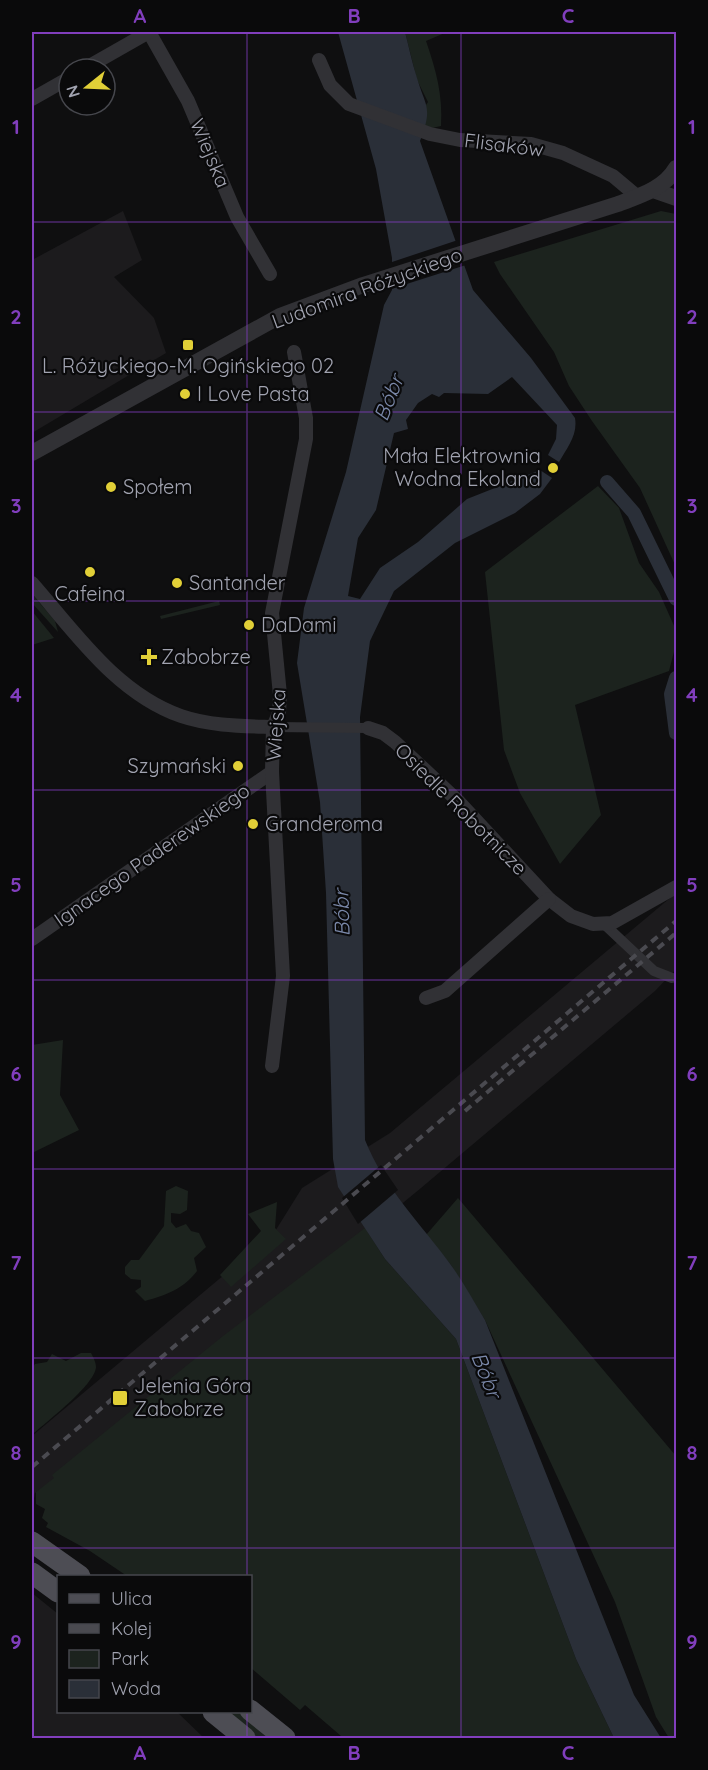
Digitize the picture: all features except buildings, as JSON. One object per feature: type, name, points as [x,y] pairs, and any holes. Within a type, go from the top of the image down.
[{"type":"main road","points":[[32,1542],[79,1575]]},
{"type":"main road","points":[[32,1573],[57,1591]]},
{"type":"main road","points":[[252,1712],[285,1738]]},
{"type":"main road","points":[[216,1714],[246,1738]]},
{"type":"street","name":"Wiejska","points":[[105,57],[149,32],[188,101],[228,197],[270,274]]},
{"type":"street","name":"Flisaków","points":[[320,60],[330,85],[348,104],[430,134],[460,140],[531,144],[563,153],[646,193],[676,198]]},
{"type":"street","points":[[32,99],[57,85]]},
{"type":"street","points":[[646,193],[669,178],[676,168]]},
{"type":"street","name":"Ludomira Różyckiego","points":[[32,453],[280,316],[363,285],[646,193]]},
{"type":"street","name":"Wiejska","points":[[272,1066],[283,976],[272,771],[273,727],[279,713],[280,695],[272,613],[306,439],[306,418],[294,352]]},
{"type":"street","points":[[32,583],[120,681],[143,697],[182,716],[204,721],[273,727],[368,728]]},
{"type":"street","name":"Osiedle Robotnicze","points":[[368,728],[383,733],[458,801],[549,898],[572,916],[592,924],[604,924]]},
{"type":"street","name":"Ignacego Paderewskiego","points":[[32,939],[272,771]]},
{"type":"street","points":[[604,924],[622,920],[676,887]]},
{"type":"street","points":[[426,998],[445,991],[549,898]]},
{"type":"street","points":[[604,924],[654,971],[672,978]]},
{"type":"shaded area","points":[[123,211],[142,260],[114,277],[154,318],[166,353],[32,433],[32,260]]},
{"type":"shaded area","points":[[676,893],[676,969],[655,991],[130,1428],[35,1493],[32,1510],[32,1436],[274,1233],[302,1188],[390,1133]]},
{"type":"shaded area","points":[[32,1593],[57,1613],[57,1713],[178,1713],[204,1738],[32,1738]]},
{"type":"green space","points":[[405,32],[447,32],[426,41],[438,83],[441,126],[432,128],[414,122],[428,102],[417,80]]},
{"type":"green space","points":[[661,211],[676,214],[676,567],[640,488],[569,386],[554,352],[494,262]]},
{"type":"green space","points":[[598,486],[619,508],[639,563],[659,592],[675,628],[676,644],[669,671],[575,705],[601,815],[560,864],[520,793],[504,750],[485,572]]},
{"type":"green space","points":[[32,594],[55,621],[58,632],[32,603]]},
{"type":"green space","points":[[219,601],[220,605],[161,619],[160,616]]},
{"type":"green space","points":[[32,611],[54,638],[32,645]]},
{"type":"green space","points":[[63,1040],[60,1095],[79,1130],[32,1153],[32,1045]]},
{"type":"green space","points":[[176,1186],[188,1191],[187,1210],[180,1214],[171,1213],[171,1222],[176,1228],[186,1224],[191,1231],[199,1233],[206,1247],[194,1258],[197,1271],[186,1282],[167,1294],[145,1301],[135,1291],[141,1287],[141,1280],[131,1279],[125,1274],[125,1267],[131,1260],[139,1260],[164,1226],[166,1191]]},
{"type":"green space","points":[[458,1198],[676,1456],[676,1738],[669,1738],[656,1717],[615,1602],[485,1320],[451,1265],[426,1235]]},
{"type":"green space","points":[[277,1202],[275,1228],[286,1239],[231,1287],[220,1275],[261,1231],[248,1214]]},
{"type":"green space","points":[[365,1228],[385,1259],[456,1339],[576,1659],[614,1738],[340,1738],[341,1736],[305,1705],[300,1710],[252,1669],[252,1575],[126,1575],[90,1551],[46,1527],[48,1523],[42,1518],[45,1509],[36,1504],[36,1492],[54,1478],[52,1475],[223,1336]]},
{"type":"green space","points":[[81,1353],[91,1353],[96,1365],[94,1375],[79,1393],[32,1435],[32,1368],[35,1364],[47,1362],[52,1354],[66,1361]]},
{"type":"green space","points":[[230,1713],[242,1713],[274,1738],[257,1738]]},
{"type":"water","name":"Bóbr","points":[[338,32],[405,32],[427,108],[420,141],[473,290],[531,358],[575,418],[576,424],[571,441],[559,462],[548,455],[556,439],[557,425],[512,377],[488,394],[444,393],[439,397],[432,394],[418,403],[406,420],[408,429],[394,433],[376,510],[358,538],[348,596],[360,599],[380,568],[418,542],[467,499],[540,470],[552,478],[540,494],[515,513],[455,543],[394,591],[370,641],[360,717],[365,1140],[382,1174],[404,1206],[451,1265],[485,1320],[634,1695],[661,1738],[614,1738],[576,1659],[456,1339],[385,1259],[338,1187],[333,1159],[326,893],[320,802],[297,663],[304,608],[346,472],[384,305],[392,290],[392,258],[376,169]]},
{"type":"pier","points":[[458,240],[466,265],[388,290],[389,263]]},
{"type":"pier","points":[[381,1165],[398,1190],[358,1224],[342,1198]]},
{"type":"waterway","points":[[607,482],[634,513],[676,599]]},
{"type":"waterway","points":[[676,678],[671,694],[676,733]]},
{"type":"railway","points":[[32,1467],[676,921]]},
{"type":"railway","points":[[465,1111],[676,933]]},
{"type":"place","name":"L. Różyckiego-M. Ogińskiego 02","points":[[188,345]]},
{"type":"place","name":"I Love Pasta","points":[[185,394]]},
{"type":"place","name":"Mała Elektrownia Wodna Ekoland","points":[[553,468]]},
{"type":"place","name":"Społem","points":[[111,487]]},
{"type":"place","name":"Cafeina","points":[[90,572]]},
{"type":"place","name":"Santander","points":[[177,583]]},
{"type":"place","name":"DaDami","points":[[249,625]]},
{"type":"place","name":"Zabobrze","points":[[149,657]]},
{"type":"place","name":"Szymański","points":[[238,766]]},
{"type":"place","name":"Granderoma","points":[[253,824]]},
{"type":"place","name":"Jelenia Góra Zabobrze","points":[[120,1398]]}]
